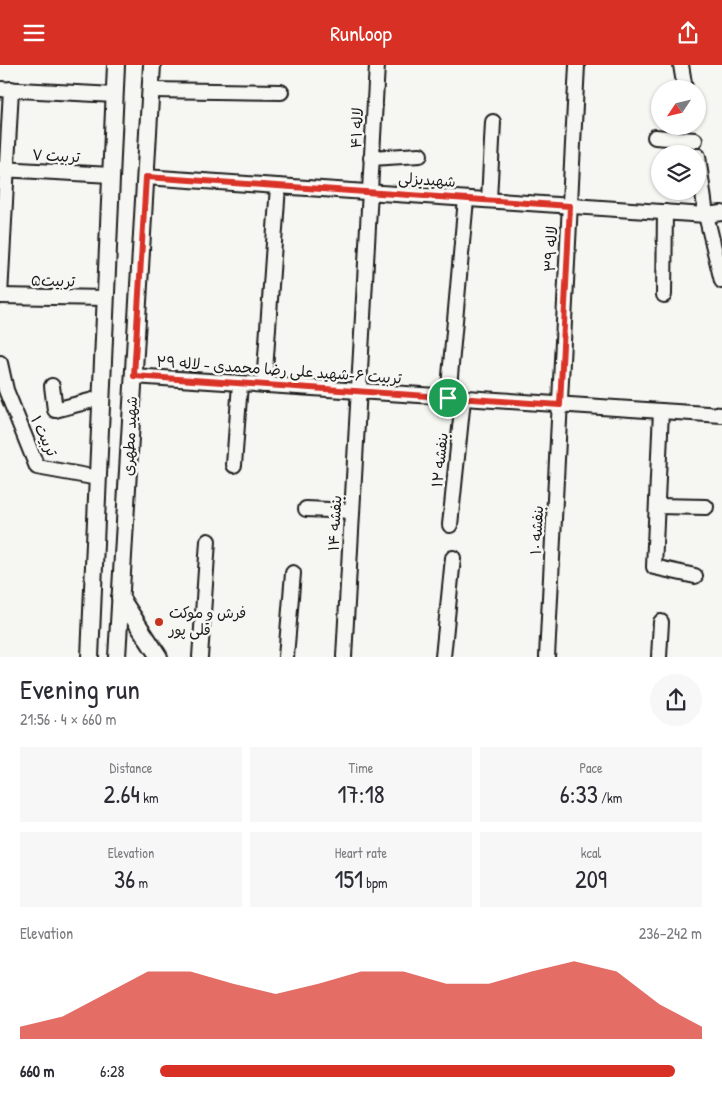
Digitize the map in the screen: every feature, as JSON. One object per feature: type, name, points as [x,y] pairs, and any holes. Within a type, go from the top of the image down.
[{"type":"main road","name":"شهید مطهری","points":[[90,657],[116,65]]},
{"type":"main road","name":"شهید مطهری","points":[[117,657],[152,65]]},
{"type":"main road","points":[[94,563],[122,564]]},
{"type":"main road","points":[[120,597],[159,657]]},
{"type":"street","name":"لاله ۴۱","points":[[359,391],[376,65]]},
{"type":"street","name":"لاله ۳۹","points":[[560,405],[577,65]]},
{"type":"street","points":[[681,65],[684,80]]},
{"type":"street","points":[[0,296],[5,89],[115,95]]},
{"type":"street","points":[[150,90],[281,92]]},
{"type":"street","points":[[489,200],[493,122]]},
{"type":"street","points":[[655,137],[696,144],[706,215],[722,281]]},
{"type":"street","points":[[372,158],[420,155]]},
{"type":"street","name":"تربیت ۷","points":[[3,169],[111,175]]},
{"type":"street","name":"شهیدبزلی","points":[[146,177],[706,215],[722,213]]},
{"type":"street","points":[[264,385],[278,186]]},
{"type":"street","points":[[448,398],[466,199]]},
{"type":"street","points":[[664,295],[665,212]]},
{"type":"street","name":"تربیت۵","points":[[0,296],[106,298]]},
{"type":"street","name":"تربیت ۱","points":[[0,363],[6,390],[37,467],[98,478]]},
{"type":"street","name":"تربیت ۶-شهید علی رضا محمدی - لاله ۲۹","points":[[134,376],[722,415]]},
{"type":"street","points":[[234,465],[240,383]]},
{"type":"street","points":[[52,386],[55,410],[101,398]]},
{"type":"street","name":"بنفشه ۱۴","points":[[344,657],[359,391]]},
{"type":"street","name":"بنفشه ۱۲","points":[[450,525],[463,399]]},
{"type":"street","name":"بنفشه ۱۰","points":[[547,657],[560,405]]},
{"type":"street","points":[[661,411],[654,567],[695,576]]},
{"type":"street","points":[[656,506],[706,507]]},
{"type":"street","points":[[306,509],[352,511]]},
{"type":"street","points":[[200,657],[208,541]]},
{"type":"street","points":[[443,657],[452,558]]},
{"type":"street","points":[[286,657],[293,573]]},
{"type":"street","points":[[659,657],[661,622]]},
{"type":"place","name":"فرش و موکت قلی پور","points":[[159,622]]},
{"type":"route","points":[[146,177],[570,206],[560,405],[448,398],[134,376],[146,177]]}]
